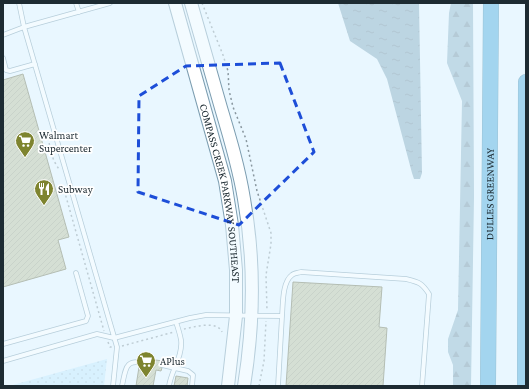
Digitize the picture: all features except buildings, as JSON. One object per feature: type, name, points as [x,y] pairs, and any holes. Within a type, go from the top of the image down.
[{"type":"highway","name":"DULLES GREENWAY","points":[[488,386],[491,3]]},
{"type":"highway","points":[[525,386],[526,82]]},
{"type":"street","name":"COMPASS CREEK PARKWAY SOUTHEAST","points":[[175,3],[225,150],[244,199],[250,240],[252,316],[244,386]]},
{"type":"street","name":"COMPASS CREEK PARKWAY SOUTHEAST","points":[[191,3],[225,150],[224,181],[232,225],[236,270],[236,316],[228,386]]},
{"type":"lane","points":[[19,3],[24,27],[117,347],[113,386]]},
{"type":"lane","points":[[76,3],[79,12]]},
{"type":"lane","points":[[3,35],[24,27],[110,3]]},
{"type":"lane","points":[[3,58],[6,70],[10,71],[35,64]]},
{"type":"lane","points":[[278,386],[284,294],[288,278],[293,274],[301,272],[406,279],[420,283],[425,287],[429,294],[422,386]]},
{"type":"lane","points":[[3,344],[86,321],[88,316],[76,273]]},
{"type":"lane","points":[[3,361],[97,334],[114,338],[206,315],[282,316]]},
{"type":"lane","points":[[168,386],[170,376],[175,367],[181,347],[181,340],[176,322]]},
{"type":"lane","points":[[122,386],[126,369],[130,363],[138,361],[147,363]]},
{"type":"lane","points":[[162,365],[188,371],[192,375],[192,386]]},
{"type":"path","points":[[49,134],[48,139],[55,164],[59,169]]},
{"type":"path","points":[[63,184],[110,347],[117,347],[195,326],[218,327],[222,332]]},
{"type":"highlighted area","points":[[280,63],[314,152],[239,225],[138,192],[139,96],[186,66]]},
{"type":"shaded area","points":[[107,359],[104,386],[9,386]]},
{"type":"green space","points":[[451,3],[473,3],[474,197],[471,386],[453,386],[453,365],[448,352],[448,339],[458,310],[462,101],[447,63],[449,13]]},
{"type":"water","points":[[338,3],[419,3],[422,173],[420,179],[414,179],[412,173],[387,79],[377,59],[350,41]]},
{"type":"place","name":"Walmart Supercenter","points":[[25,158]]},
{"type":"place","name":"Subway","points":[[44,206]]},
{"type":"place","name":"APlus","points":[[146,378]]}]
